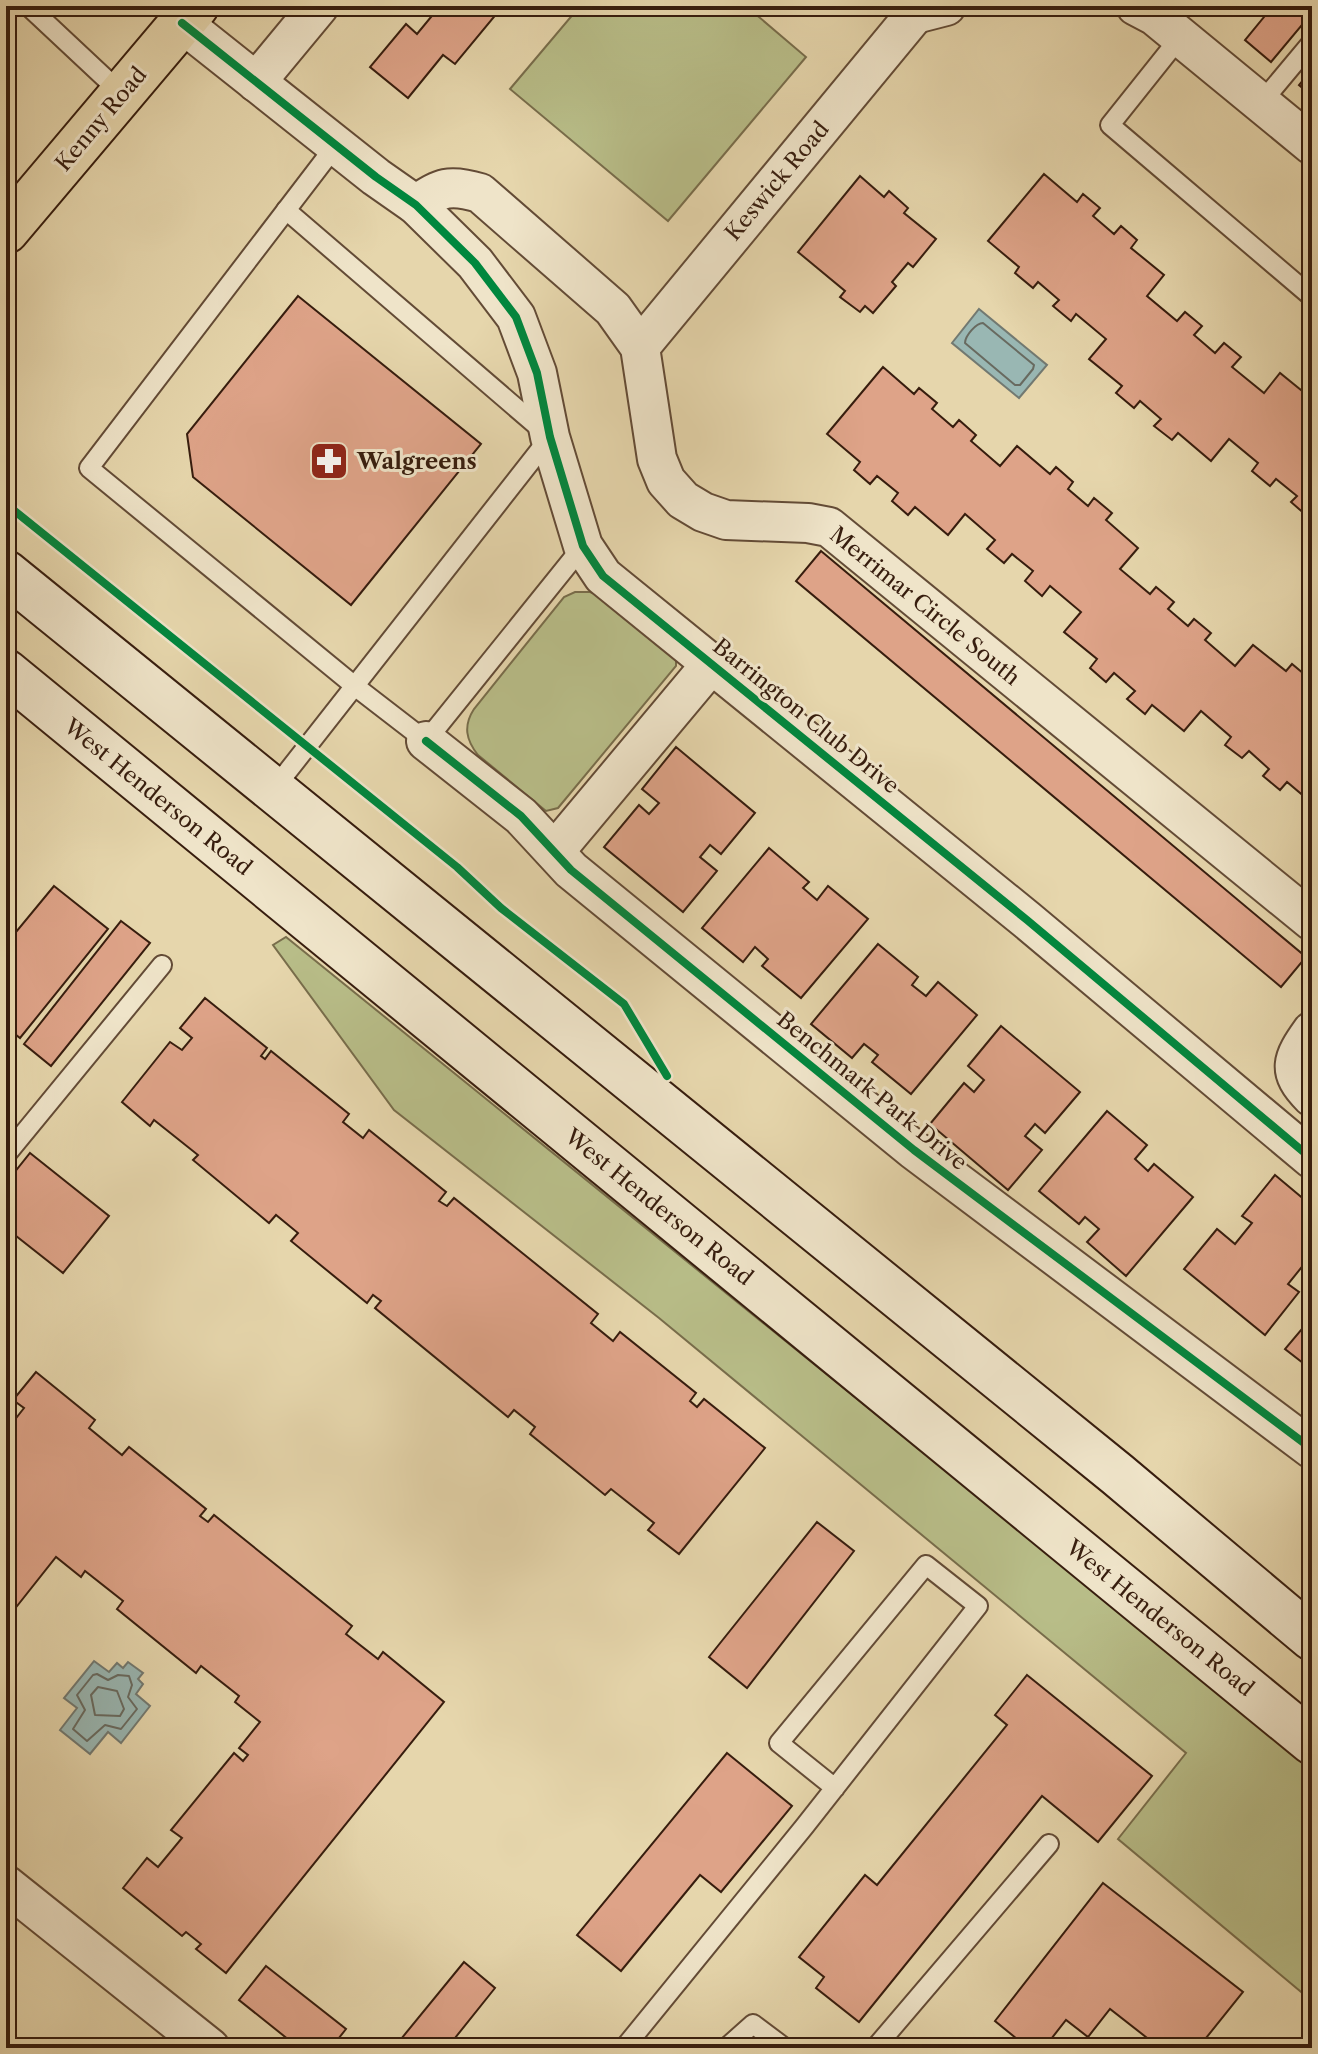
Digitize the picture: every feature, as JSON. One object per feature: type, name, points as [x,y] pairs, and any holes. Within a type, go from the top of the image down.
[{"type":"main road","name":"Kenny Road","points":[[6,231],[189,15]]},
{"type":"main road","points":[[6,573],[1117,1474],[1312,1638]]},
{"type":"main road","name":"West Henderson Road","points":[[6,672],[1312,1742]]},
{"type":"street","points":[[256,82],[319,6]]},
{"type":"street","points":[[1136,6],[1181,36],[1312,145]]},
{"type":"street","name":"Keswick Road","points":[[640,347],[928,8]]},
{"type":"street","points":[[189,15],[256,82],[416,205]]},
{"type":"street","name":"Merrimar Circle South","points":[[416,205],[436,190],[458,187],[480,193],[613,309],[640,347],[657,459],[666,481],[683,500],[703,512],[726,520],[808,523],[829,527],[1312,921]]},
{"type":"street","name":"Barrington Club Drive","points":[[416,205],[475,263],[516,317],[537,373],[550,437],[583,546],[603,576],[713,662],[1015,910],[1312,1159]]},
{"type":"street","points":[[555,851],[713,662]]},
{"type":"street","name":"Benchmark Park Drive","points":[[426,741],[500,799],[571,870],[914,1150],[1312,1449]]},
{"type":"street","points":[[1304,1090],[1294,1068],[1297,1053],[1312,1031]]},
{"type":"street","points":[[6,1885],[210,2048]]},
{"type":"lane","points":[[28,6],[122,94]]},
{"type":"lane","points":[[1181,36],[1110,125],[1312,297]]},
{"type":"lane","points":[[1261,103],[1312,42]]},
{"type":"lane","points":[[336,145],[89,468],[426,741],[583,546]]},
{"type":"lane","points":[[273,790],[550,437],[286,210]]},
{"type":"lane","points":[[6,1155],[162,965]]},
{"type":"lane","points":[[624,2048],[835,1788],[978,1606],[926,1565],[779,1743],[835,1788]]},
{"type":"lane","points":[[875,2048],[1049,1844]]},
{"type":"lane","points":[[726,2048],[753,2024],[785,2048]]},
{"type":"green space","points":[[580,6],[746,6],[806,57],[668,221],[510,89]]},
{"type":"green space","points":[[575,592],[598,595],[676,660],[676,666],[558,808],[546,811],[478,755],[471,744],[467,727],[474,709],[564,597]]},
{"type":"green space","points":[[286,937],[1312,1767],[1312,2001],[1118,1839],[1186,1753],[659,1318],[394,1110],[273,945]]},
{"type":"water","points":[[979,309],[1047,365],[1019,398],[952,343]]},
{"type":"water","points":[[94,1661],[109,1672],[117,1663],[123,1668],[128,1662],[143,1673],[138,1679],[143,1684],[136,1694],[150,1706],[121,1743],[108,1732],[90,1754],[60,1730],[77,1708],[64,1698]]},
{"type":"building","points":[[440,6],[503,6],[455,64],[443,55],[408,98],[370,67],[406,24],[417,34]]},
{"type":"building","points":[[1273,6],[1312,6],[1312,13],[1271,62],[1245,40]]},
{"type":"building","points":[[1312,69],[1312,96],[1299,85]]},
{"type":"building","points":[[1044,174],[1077,202],[1083,194],[1100,208],[1093,216],[1114,234],[1121,226],[1137,240],[1131,248],[1164,275],[1147,296],[1177,321],[1185,312],[1202,326],[1194,335],[1215,353],[1224,343],[1241,357],[1232,367],[1264,393],[1280,373],[1312,399],[1312,511],[1307,516],[1291,502],[1297,496],[1276,479],[1270,486],[1252,471],[1258,463],[1229,439],[1211,461],[1178,433],[1172,440],[1154,426],[1161,419],[1140,401],[1134,408],[1116,393],[1122,386],[1089,359],[1106,339],[1076,314],[1071,321],[1053,306],[1059,300],[1038,282],[1033,288],[1015,273],[1019,267],[988,241]]},
{"type":"building","points":[[860,176],[884,197],[889,191],[908,208],[904,213],[936,239],[913,267],[908,263],[892,282],[896,286],[873,313],[865,306],[860,312],[840,297],[845,291],[798,252]]},
{"type":"building","name":"Walgreens","points":[[298,296],[481,444],[351,605],[193,477],[187,434]]},
{"type":"building","points":[[883,367],[914,394],[919,388],[937,403],[932,409],[953,427],[959,420],[976,435],[971,441],[1000,466],[1017,446],[1050,474],[1056,467],[1073,482],[1068,489],[1088,506],[1094,498],[1112,513],[1106,520],[1138,548],[1120,569],[1150,594],[1156,587],[1174,602],[1168,609],[1188,626],[1194,619],[1211,633],[1205,640],[1235,666],[1253,645],[1286,671],[1292,664],[1310,679],[1303,686],[1312,694],[1312,803],[1287,782],[1280,790],[1263,776],[1269,769],[1249,751],[1242,758],[1225,745],[1231,737],[1201,711],[1184,731],[1152,705],[1145,714],[1127,699],[1135,691],[1114,673],[1106,682],[1090,668],[1097,659],[1064,632],[1081,612],[1050,586],[1042,596],[1025,581],[1033,571],[1012,554],[1004,563],[987,549],[995,540],[965,514],[948,535],[915,507],[908,515],[892,501],[898,493],[877,476],[870,484],[854,470],[860,462],[827,434]]},
{"type":"building","points":[[821,551],[1306,957],[1281,987],[796,581]]},
{"type":"building","points":[[676,747],[755,813],[721,854],[710,845],[700,857],[717,871],[683,912],[604,847],[639,805],[649,814],[659,803],[642,789]]},
{"type":"building","points":[[769,848],[809,882],[803,888],[817,900],[828,886],[868,919],[801,998],[762,966],[768,959],[755,947],[743,962],[702,928]]},
{"type":"building","points":[[54,886],[108,929],[20,1038],[6,1027],[6,944]]},
{"type":"building","points":[[121,921],[150,943],[51,1066],[24,1044]]},
{"type":"building","points":[[878,944],[918,977],[912,985],[926,996],[938,982],[977,1015],[911,1094],[872,1062],[878,1055],[864,1044],[852,1058],[811,1024]]},
{"type":"building","points":[[205,998],[267,1048],[261,1056],[265,1059],[271,1051],[349,1114],[343,1122],[363,1138],[369,1130],[446,1192],[439,1201],[447,1206],[454,1198],[598,1314],[591,1323],[613,1341],[620,1332],[696,1393],[690,1401],[697,1407],[704,1399],[765,1448],[679,1554],[648,1530],[654,1523],[611,1489],[605,1495],[530,1434],[535,1427],[514,1410],[508,1417],[375,1308],[381,1301],[373,1295],[367,1303],[291,1241],[298,1233],[276,1215],[269,1223],[193,1160],[198,1155],[154,1120],[150,1126],[122,1102],[170,1042],[182,1050],[192,1038],[180,1028]]},
{"type":"building","points":[[1001,1026],[1080,1092],[1045,1133],[1035,1124],[1025,1136],[1042,1150],[1008,1190],[930,1124],[964,1083],[974,1092],[984,1080],[968,1066]]},
{"type":"building","points":[[1107,1111],[1147,1145],[1135,1159],[1148,1171],[1154,1164],[1193,1197],[1126,1276],[1087,1242],[1099,1229],[1085,1217],[1079,1224],[1039,1191]]},
{"type":"building","points":[[30,1153],[109,1216],[63,1273],[6,1228],[6,1183]]},
{"type":"building","points":[[1275,1175],[1312,1206],[1312,1277],[1301,1268],[1288,1284],[1299,1292],[1265,1335],[1184,1269],[1217,1229],[1235,1244],[1252,1223],[1242,1216]]},
{"type":"building","points":[[1312,1317],[1312,1370],[1285,1349]]},
{"type":"building","points":[[36,1372],[95,1420],[89,1428],[122,1455],[129,1447],[206,1509],[200,1516],[208,1522],[214,1515],[352,1626],[346,1634],[378,1659],[383,1652],[444,1702],[226,1973],[196,1949],[201,1944],[186,1932],[182,1936],[123,1888],[147,1858],[158,1867],[182,1838],[171,1830],[234,1753],[243,1761],[248,1755],[239,1748],[260,1722],[235,1702],[239,1696],[201,1666],[196,1673],[117,1609],[123,1601],[85,1571],[81,1577],[56,1557],[6,1620],[6,1431],[24,1408],[13,1400]]},
{"type":"building","points":[[817,1522],[854,1551],[747,1688],[709,1657]]},
{"type":"building","points":[[1027,1675],[1152,1776],[1098,1842],[1042,1796],[859,2022],[816,1988],[824,1977],[799,1957],[865,1875],[877,1885],[1007,1725],[995,1715]]},
{"type":"building","points":[[727,1753],[792,1806],[721,1892],[700,1875],[621,1971],[577,1935]]},
{"type":"building","points":[[1103,1883],[1243,1992],[1198,2048],[1160,2048],[1110,2009],[1088,2037],[1066,2020],[1044,2048],[1028,2048],[995,2021]]},
{"type":"building","points":[[464,1962],[495,1988],[447,2048],[412,2048],[401,2039]]},
{"type":"building","points":[[266,1966],[346,2029],[331,2048],[299,2048],[239,2000]]},
{"type":"cycle path","points":[[182,23],[376,177],[416,205],[475,263],[516,317],[537,373],[550,437],[583,546],[603,576],[1027,920],[1312,1159]]},
{"type":"cycle path","points":[[6,504],[457,867],[501,908],[624,1004],[667,1076]]},
{"type":"cycle path","points":[[426,741],[521,816],[571,870],[914,1150],[1312,1449]]},
{"type":"place","name":"Walgreens","points":[[329,461]]}]
